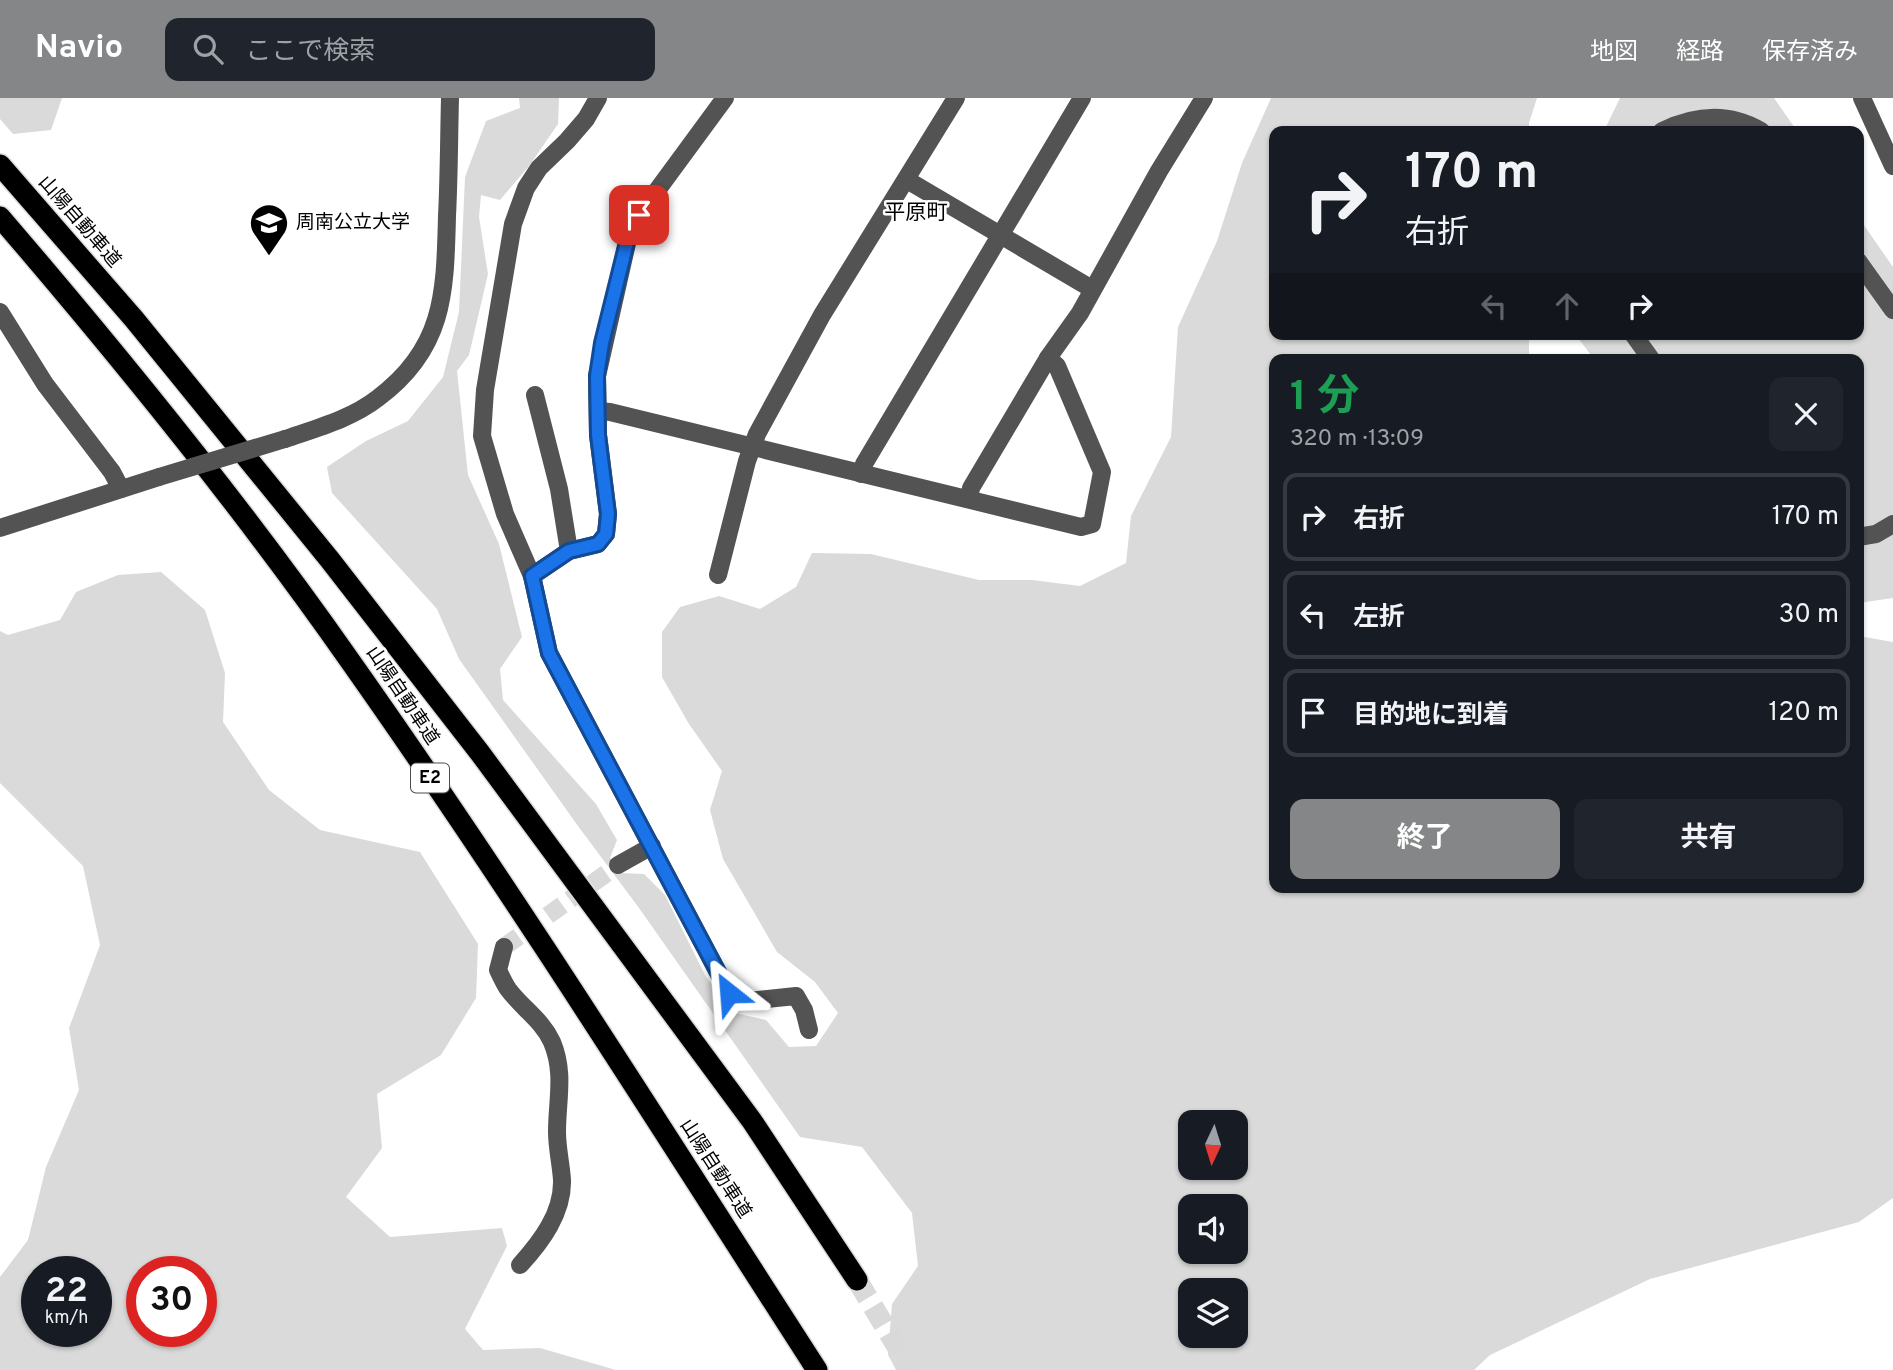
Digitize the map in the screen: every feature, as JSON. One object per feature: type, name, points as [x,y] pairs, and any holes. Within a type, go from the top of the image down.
[{"type":"highway","name":"山陽自動車道","points":[[0,165],[142,329],[330,560],[480,753],[752,1121],[857,1280]]},
{"type":"highway","name":"山陽自動車道","points":[[0,217],[106,341],[228,496],[347,656],[579,1000],[817,1370]]},
{"type":"street","points":[[0,528],[338,421],[377,400],[402,377],[424,349],[439,316],[445,284],[450,98]]},
{"type":"street","points":[[598,98],[586,119],[539,168],[526,188],[513,224],[485,390],[482,436],[505,514],[532,576],[549,653],[729,993],[748,1001],[796,996],[804,1010],[809,1030]]},
{"type":"street","points":[[532,576],[569,551],[598,544],[606,534],[608,514],[598,435],[597,376],[602,343],[630,230],[725,98]]},
{"type":"street","points":[[718,575],[752,448],[822,315],[956,98]]},
{"type":"street","points":[[862,474],[864,464],[1082,98]]},
{"type":"street","points":[[969,499],[971,488],[1048,358],[1080,313],[1159,171],[1204,98]]},
{"type":"street","points":[[1862,98],[1893,166]]},
{"type":"street","points":[[1677,126],[1703,117],[1730,117],[1750,126]]},
{"type":"street","points":[[907,180],[1092,289]]},
{"type":"street","points":[[1864,269],[1893,310]]},
{"type":"street","points":[[0,312],[45,384],[112,472],[121,489]]},
{"type":"street","points":[[598,411],[1081,527],[1092,524],[1102,472],[1057,366],[1048,358]]},
{"type":"street","points":[[535,395],[559,489],[569,551]]},
{"type":"street","points":[[1864,536],[1876,534],[1893,524]]},
{"type":"street","points":[[618,864],[652,846]]},
{"type":"street","points":[[504,947],[498,970],[507,988],[536,1017],[550,1039],[559,1059],[561,1077],[557,1133],[562,1183],[560,1196],[552,1223],[540,1243],[520,1265]]},
{"type":"shaded area","points":[[0,98],[62,98],[51,130],[13,134],[0,119]]},
{"type":"shaded area","points":[[519,98],[559,98],[558,124],[529,166],[500,200],[481,195],[479,217],[488,274],[469,355],[457,371],[468,475],[499,544],[522,637],[500,669],[503,700],[596,804],[617,840],[610,858],[620,873],[644,874],[665,895],[706,977],[735,1013],[766,1020],[789,1047],[816,1046],[838,1013],[815,982],[777,952],[723,859],[710,810],[722,771],[689,724],[662,677],[662,632],[680,607],[719,596],[760,609],[796,587],[812,553],[871,554],[979,580],[1032,580],[1080,586],[1126,563],[1131,516],[1171,437],[1178,327],[1217,241],[1242,163],[1271,98],[1537,98],[1529,126],[1269,126],[1269,340],[1529,340],[1529,354],[1269,354],[1269,893],[1864,893],[1864,637],[1893,642],[1893,1198],[1859,1222],[1650,1279],[1490,1355],[1474,1370],[896,1370],[888,1355],[892,1304],[918,1266],[912,1213],[862,1147],[800,1137],[459,659],[437,609],[332,493],[327,467],[366,441],[408,421],[443,377],[459,312],[465,177],[486,121],[520,108]]},
{"type":"shaded area","points":[[1620,98],[1774,98],[1794,126],[1606,126]]},
{"type":"shaded area","points":[[1864,225],[1893,267],[1893,598],[1864,602],[1864,354],[1590,354],[1580,340],[1864,340]]},
{"type":"shaded area","points":[[161,572],[205,610],[225,673],[223,722],[269,790],[320,830],[420,852],[478,944],[476,998],[441,1055],[377,1094],[382,1148],[346,1197],[390,1237],[502,1228],[507,1246],[465,1329],[483,1350],[540,1348],[616,1370],[0,1370],[0,1277],[28,1240],[46,1167],[79,1090],[69,1028],[100,945],[83,866],[0,783],[0,631],[8,635],[60,620],[76,592],[118,575]]},
{"type":"tunnel","points":[[504,947],[618,865]]},
{"type":"tunnel","points":[[857,1280],[911,1370]]},
{"type":"place","name":"周南公立大学","points":[[269,257]]},
{"type":"district","name":"平原町","points":[[916,213]]},
{"type":"route","points":[[639,215],[630,230],[602,343],[597,376],[598,435],[608,514],[606,534],[598,544],[569,551],[532,576],[549,653],[729,993]]}]
